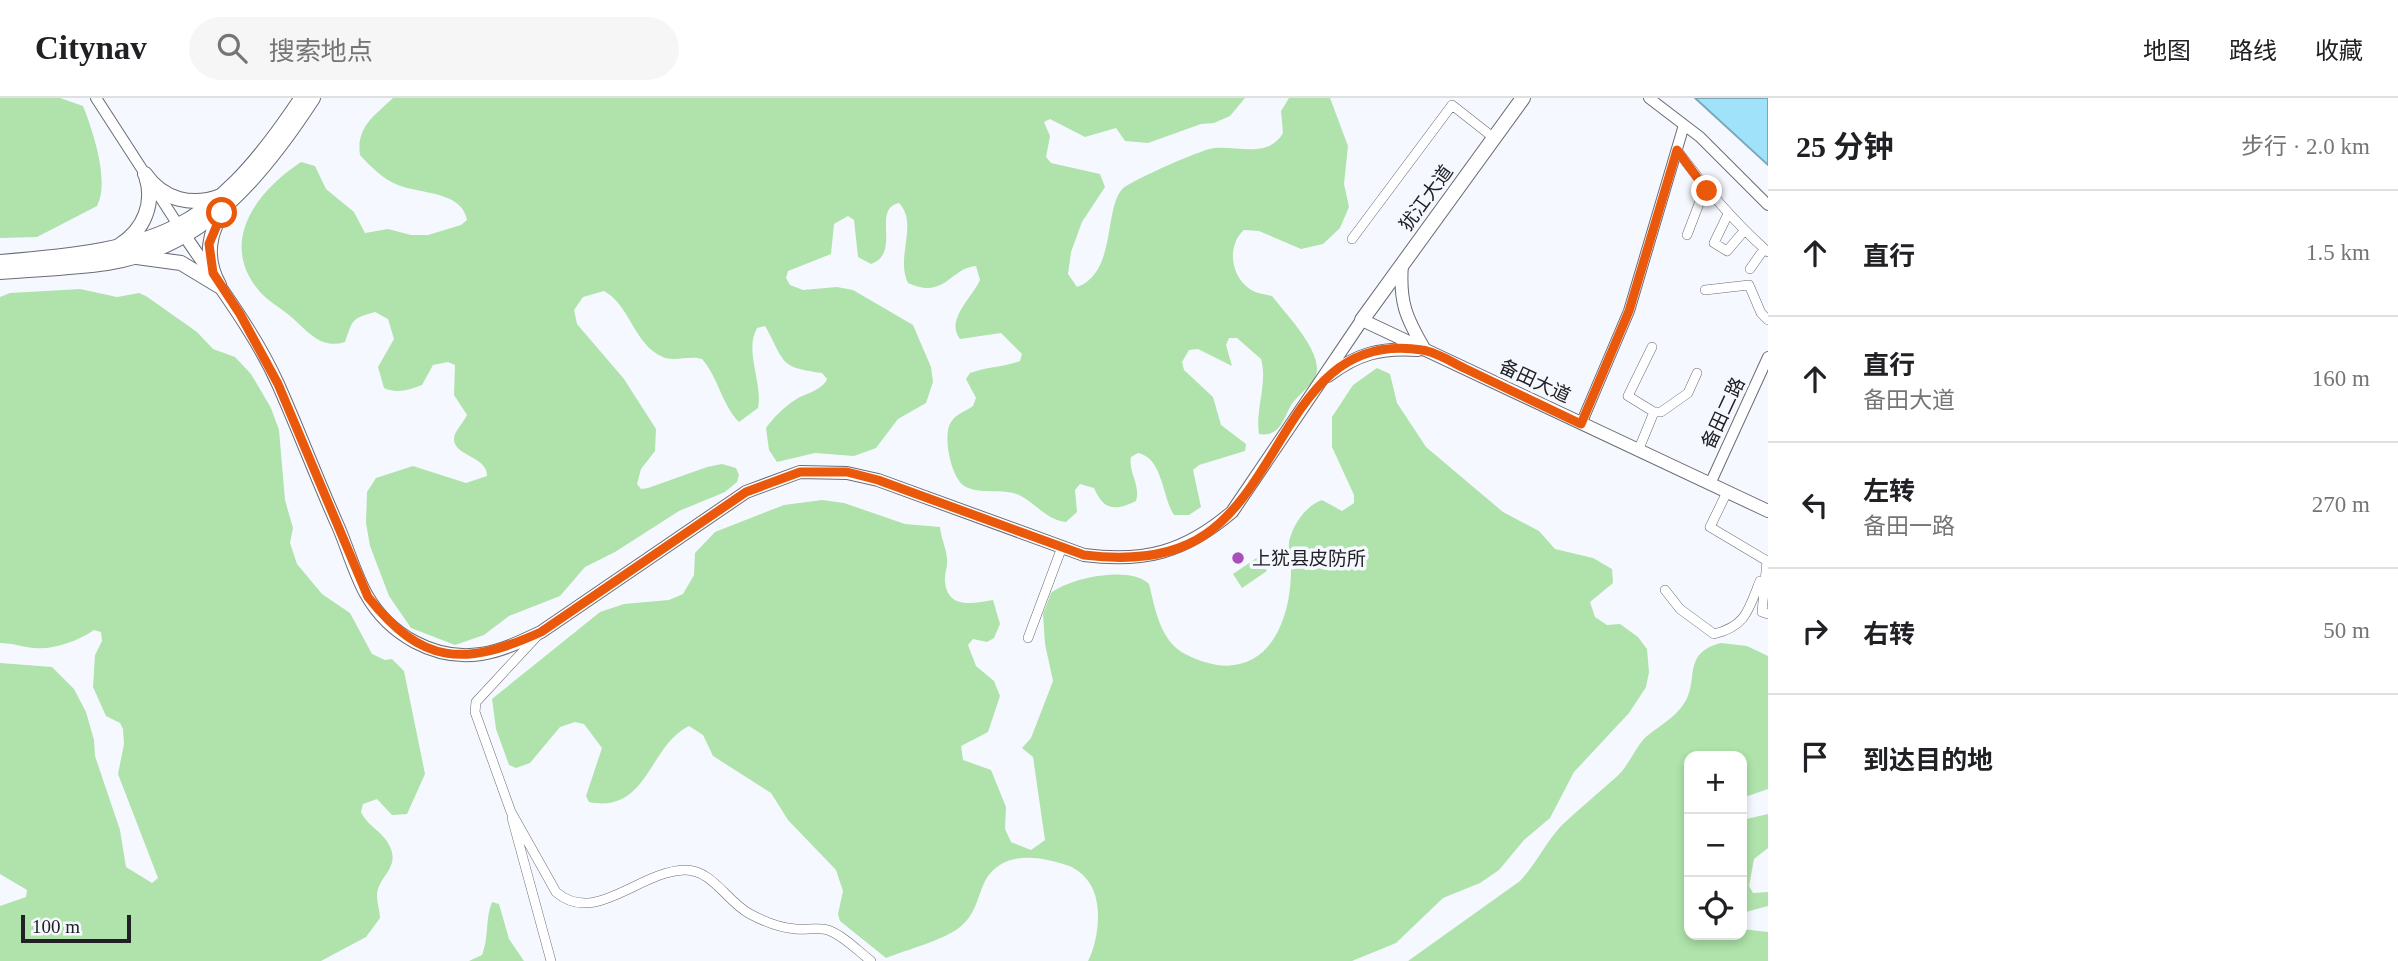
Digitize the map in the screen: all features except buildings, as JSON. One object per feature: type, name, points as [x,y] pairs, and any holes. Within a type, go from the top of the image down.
[{"type":"main road","points":[[182,231],[234,187],[267,149],[302,98]]},
{"type":"main road","points":[[219,286],[211,266],[209,244],[214,228],[227,207],[276,154],[313,98]]},
{"type":"main road","name":"犹江大道","points":[[1362,320],[1523,98]]},
{"type":"main road","points":[[145,174],[162,191],[184,201],[207,200],[234,187]]},
{"type":"main road","points":[[107,257],[131,237],[144,220],[149,197],[145,174]]},
{"type":"main road","points":[[0,271],[107,257],[182,231],[227,207]]},
{"type":"main road","points":[[182,231],[240,314],[278,384],[355,572],[368,597],[389,623],[412,642],[434,651],[457,654],[481,654],[510,646],[541,632],[746,492],[800,472],[847,472],[878,480],[1084,555],[1119,560],[1143,558],[1205,535],[1232,512],[1362,320]]},
{"type":"main road","points":[[0,262],[107,257],[171,260],[202,273],[219,286]]},
{"type":"main road","points":[[1402,264],[1400,294],[1413,330],[1425,350]]},
{"type":"main road","name":"备田大道","points":[[1362,320],[1768,511]]},
{"type":"main road","points":[[1320,382],[1362,354],[1379,349],[1425,350]]},
{"type":"street","points":[[96,98],[182,231]]},
{"type":"street","points":[[1649,98],[1684,125],[1768,205]]},
{"type":"street","points":[[1352,239],[1455,102],[1494,138]]},
{"type":"street","points":[[1581,424],[1629,311],[1684,125]]},
{"type":"street","points":[[1677,150],[1704,188],[1766,251],[1750,269]]},
{"type":"street","points":[[1687,235],[1704,188]]},
{"type":"street","points":[[1728,214],[1714,243],[1727,251],[1744,231]]},
{"type":"street","points":[[1705,290],[1749,285],[1760,313],[1768,320]]},
{"type":"street","points":[[1652,347],[1628,396],[1654,412],[1661,412],[1688,394],[1697,373]]},
{"type":"street","name":"备田二路","points":[[1710,484],[1768,357]]},
{"type":"street","points":[[1638,451],[1654,412]]},
{"type":"street","points":[[1727,492],[1710,527],[1767,562],[1762,612],[1768,614]]},
{"type":"street","points":[[1028,638],[1062,547]]},
{"type":"street","points":[[1665,590],[1680,609],[1713,634],[1735,629],[1765,566]]},
{"type":"street","points":[[541,632],[476,702],[478,726],[511,812],[545,876],[564,899],[588,904],[602,902],[646,879],[685,870],[697,872],[711,879],[738,907],[752,915],[783,927],[826,930],[871,961]]},
{"type":"street","points":[[511,812],[520,856],[551,961]]},
{"type":"green space","points":[[0,98],[60,98],[83,106],[101,170],[101,196],[97,206],[37,237],[0,238]]},
{"type":"green space","points":[[393,98],[1245,98],[1230,116],[1148,143],[1125,141],[1116,128],[1085,137],[1050,119],[1044,122],[1050,136],[1046,157],[1051,163],[1100,174],[1105,187],[1082,222],[1071,252],[1068,274],[1077,287],[1090,279],[1099,267],[1105,252],[1114,206],[1126,186],[1209,149],[1258,149],[1268,146],[1283,133],[1281,111],[1289,98],[1330,98],[1348,146],[1344,184],[1349,207],[1340,228],[1323,244],[1301,249],[1259,231],[1244,230],[1233,250],[1234,266],[1241,280],[1252,290],[1272,296],[1302,334],[1314,356],[1316,375],[1292,404],[1278,428],[1270,433],[1259,434],[1263,378],[1261,359],[1237,338],[1229,338],[1226,345],[1232,366],[1198,349],[1189,350],[1182,362],[1184,370],[1213,397],[1221,425],[1246,444],[1245,451],[1199,465],[1193,470],[1201,507],[1189,515],[1174,515],[1157,470],[1146,456],[1138,453],[1131,457],[1137,489],[1136,501],[1111,507],[1102,501],[1094,488],[1080,484],[1075,490],[1077,512],[1066,522],[1047,515],[1019,495],[972,489],[961,483],[956,476],[947,437],[951,422],[973,406],[976,398],[966,379],[970,373],[982,369],[1020,361],[1022,354],[1001,333],[960,339],[956,332],[961,309],[980,280],[976,266],[967,268],[939,286],[931,288],[908,283],[904,262],[907,221],[905,211],[899,203],[891,207],[887,214],[885,251],[871,264],[858,257],[854,220],[848,216],[834,224],[831,254],[788,271],[786,278],[790,285],[803,290],[837,287],[853,290],[913,325],[931,367],[933,382],[926,403],[898,419],[876,448],[854,456],[815,453],[777,462],[769,450],[766,428],[787,406],[817,389],[827,379],[822,373],[797,368],[785,361],[765,326],[757,328],[752,347],[758,408],[739,422],[728,408],[702,359],[663,357],[645,344],[613,297],[604,291],[583,297],[574,310],[577,324],[624,379],[656,429],[655,451],[641,469],[637,484],[641,489],[722,464],[736,468],[739,475],[737,482],[725,492],[679,511],[615,552],[585,567],[560,596],[509,616],[484,635],[455,645],[411,628],[389,596],[370,546],[366,523],[367,492],[376,478],[413,466],[466,483],[487,476],[486,469],[457,447],[454,441],[455,434],[467,415],[454,395],[455,365],[448,362],[433,365],[422,385],[398,391],[384,388],[378,367],[394,339],[388,319],[375,312],[367,314],[354,321],[345,342],[336,344],[321,341],[260,292],[248,273],[242,255],[242,237],[257,203],[285,174],[301,162],[315,166],[326,189],[354,212],[365,233],[388,229],[411,235],[428,235],[461,225],[467,220],[464,211],[449,199],[393,183],[360,155],[359,145],[364,129]]},
{"type":"green space","points":[[80,289],[117,297],[139,293],[146,296],[197,332],[213,349],[235,357],[251,374],[271,408],[279,430],[285,500],[293,528],[290,543],[297,564],[322,594],[350,613],[372,654],[385,660],[392,659],[404,671],[425,774],[407,814],[392,815],[377,799],[363,804],[363,816],[386,840],[393,857],[378,889],[380,918],[366,937],[321,961],[0,961],[0,906],[26,897],[27,890],[0,874],[0,663],[52,667],[74,689],[86,712],[94,740],[95,756],[120,830],[126,867],[152,883],[158,878],[118,774],[124,744],[123,729],[120,723],[106,716],[93,687],[95,655],[102,641],[101,632],[94,630],[81,638],[50,648],[0,643],[0,297],[10,293]]},
{"type":"green space","points":[[1377,368],[1390,374],[1397,403],[1426,447],[1503,512],[1539,531],[1555,549],[1593,558],[1612,569],[1613,583],[1590,602],[1595,617],[1607,625],[1620,624],[1638,637],[1647,649],[1649,672],[1646,687],[1629,713],[1574,772],[1550,818],[1524,840],[1499,870],[1480,883],[1443,898],[1396,943],[1352,961],[1088,961],[1098,926],[1096,897],[1091,885],[1072,867],[1044,859],[1022,858],[1001,864],[992,871],[973,911],[960,927],[935,940],[886,958],[840,921],[838,914],[843,891],[836,870],[788,820],[771,793],[713,756],[703,735],[689,726],[664,748],[636,789],[624,798],[609,803],[589,802],[586,796],[602,748],[584,724],[575,722],[560,727],[530,763],[516,768],[509,765],[496,729],[492,699],[600,612],[624,604],[669,600],[683,594],[694,575],[695,553],[715,532],[784,505],[822,500],[844,503],[905,524],[940,527],[947,556],[945,582],[951,597],[963,603],[993,600],[1000,624],[994,638],[987,642],[973,639],[968,645],[976,666],[994,681],[1000,696],[988,732],[961,746],[963,760],[991,770],[1006,807],[1005,829],[1011,842],[1031,850],[1045,840],[1033,757],[1022,748],[1031,738],[1053,681],[1045,644],[1043,614],[1051,593],[1071,583],[1100,576],[1129,575],[1140,578],[1149,584],[1164,632],[1185,654],[1210,664],[1232,665],[1250,660],[1265,649],[1277,633],[1285,614],[1290,591],[1289,543],[1299,519],[1307,509],[1322,500],[1342,511],[1354,503],[1354,495],[1332,447],[1332,417],[1353,385]]},
{"type":"green space","points":[[1258,557],[1267,571],[1242,588],[1233,574]]},
{"type":"green space","points":[[1721,643],[1747,646],[1768,656],[1768,789],[1747,796],[1747,751],[1684,751],[1684,940],[1747,940],[1747,930],[1768,932],[1768,961],[1408,961],[1520,881],[1562,825],[1619,775],[1643,740],[1680,709],[1690,690],[1695,662],[1708,648]]},
{"type":"green space","points":[[1768,814],[1768,848],[1754,859],[1749,886],[1753,893],[1768,892],[1768,906],[1747,912],[1747,877],[1747,819]]},
{"type":"green space","points":[[492,902],[499,904],[509,939],[524,961],[469,961],[482,955]]},
{"type":"water","points":[[1695,98],[1768,98],[1768,165]]},
{"type":"place","name":"上犹县皮防所","points":[[1238,558]]},
{"type":"route","points":[[222,213],[209,244],[213,273],[219,286],[240,314],[278,384],[321,492],[368,597],[389,623],[412,642],[434,651],[481,654],[510,646],[541,632],[746,492],[800,472],[847,472],[878,480],[1084,555],[1119,560],[1143,558],[1173,549],[1205,535],[1232,512],[1320,382],[1362,354],[1379,349],[1425,350],[1581,424],[1629,311],[1677,150],[1707,191]]}]
